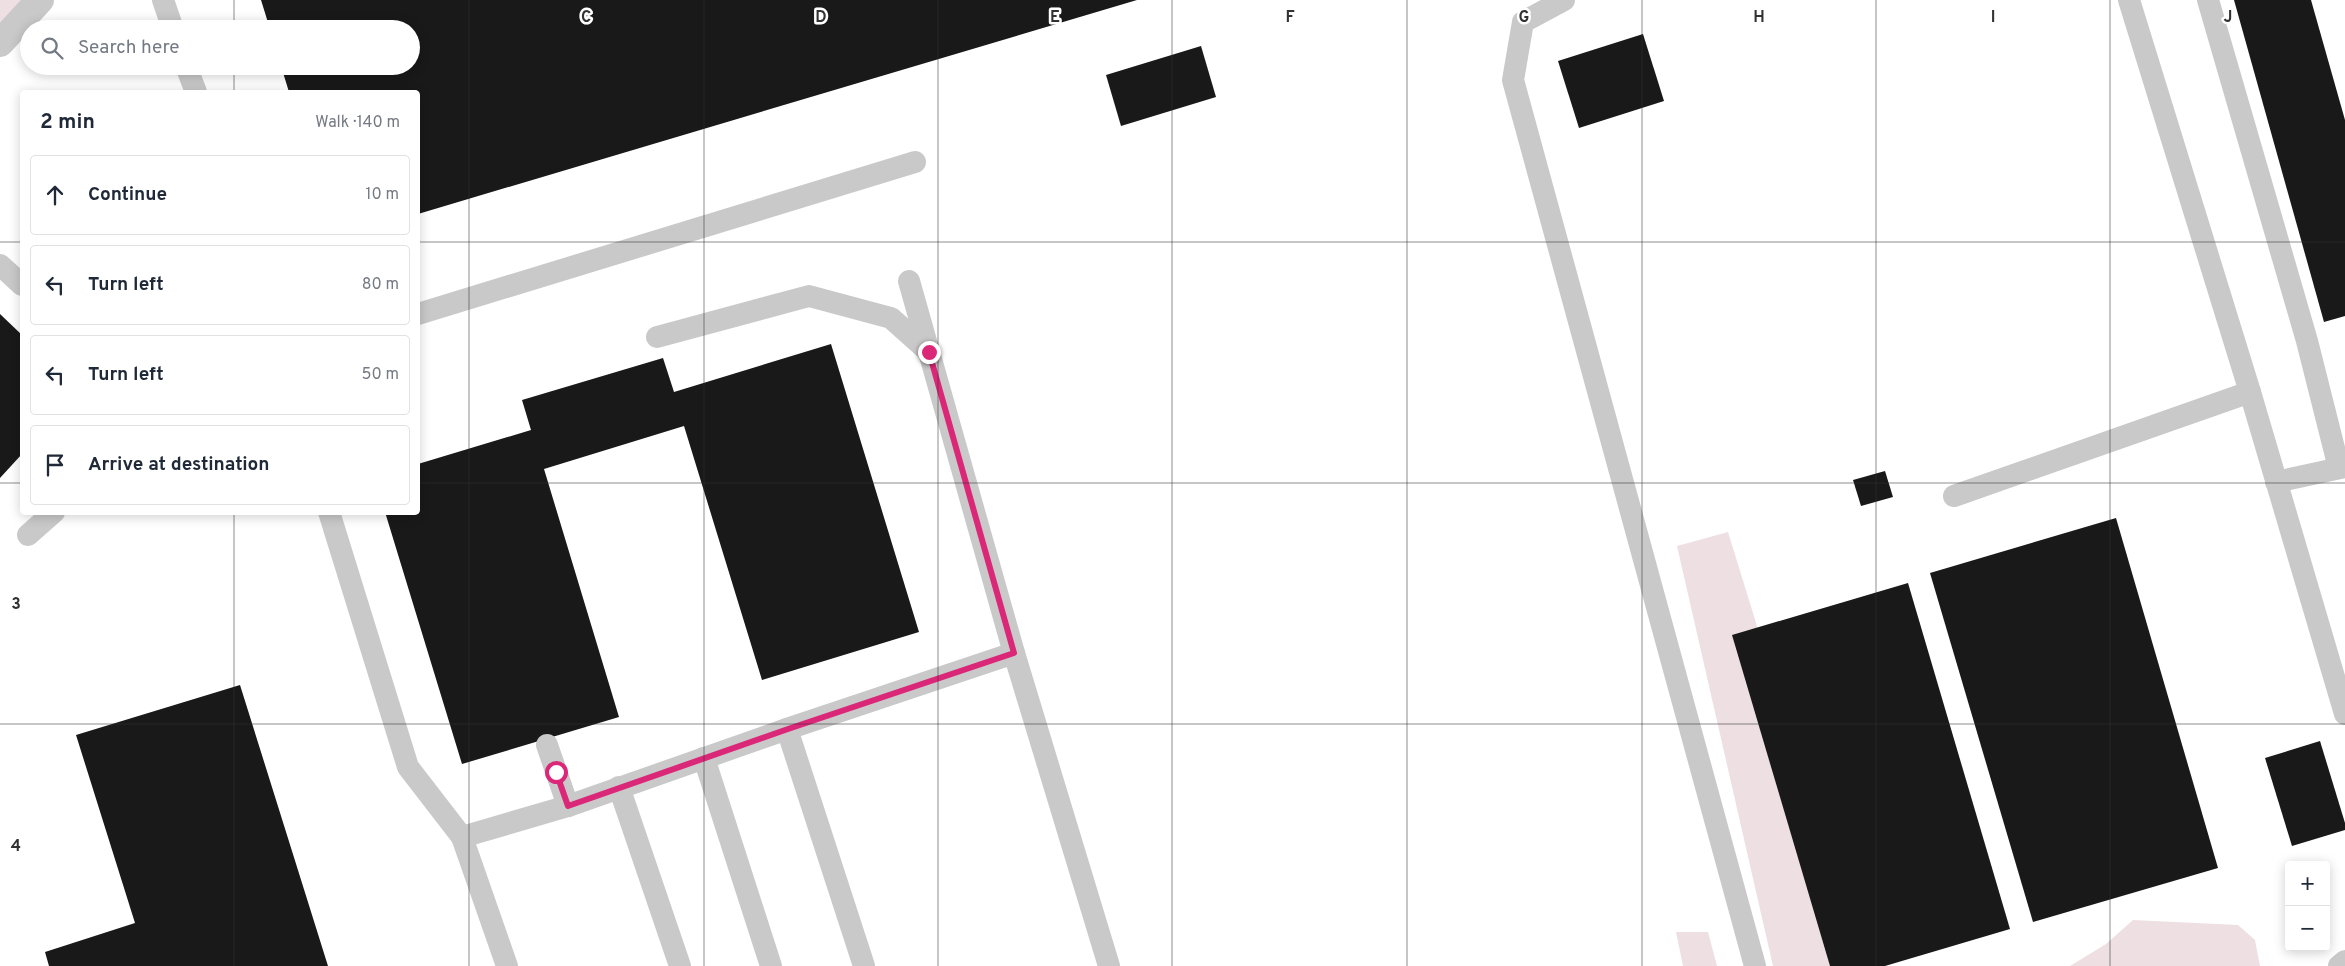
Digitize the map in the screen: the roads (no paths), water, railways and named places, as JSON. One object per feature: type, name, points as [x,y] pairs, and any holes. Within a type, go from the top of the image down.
[{"type":"street","points":[[21,20],[40,0]]},
{"type":"street","points":[[0,43],[20,22]]},
{"type":"lane","points":[[163,0],[170,20]]},
{"type":"lane","points":[[1564,0],[1523,22],[1513,80],[1755,966]]},
{"type":"lane","points":[[2129,0],[2250,392],[2345,714]]},
{"type":"lane","points":[[2208,0],[2342,468],[2276,482]]},
{"type":"lane","points":[[189,75],[195,90]]},
{"type":"lane","points":[[420,313],[915,162]]},
{"type":"lane","points":[[0,265],[20,283]]},
{"type":"lane","points":[[909,281],[1014,653],[1109,966]]},
{"type":"lane","points":[[656,337],[809,296],[891,318],[929,352]]},
{"type":"lane","points":[[1954,496],[2250,392]]},
{"type":"lane","points":[[28,535],[51,515]]},
{"type":"lane","points":[[330,515],[408,767],[462,837],[507,966]]},
{"type":"lane","points":[[462,837],[568,806],[1014,653]]},
{"type":"lane","points":[[788,729],[864,966]]},
{"type":"lane","points":[[547,745],[568,806]]},
{"type":"lane","points":[[704,758],[771,966]]},
{"type":"lane","points":[[619,787],[680,966]]},
{"type":"lane","points":[[2339,966],[2345,961]]}]
